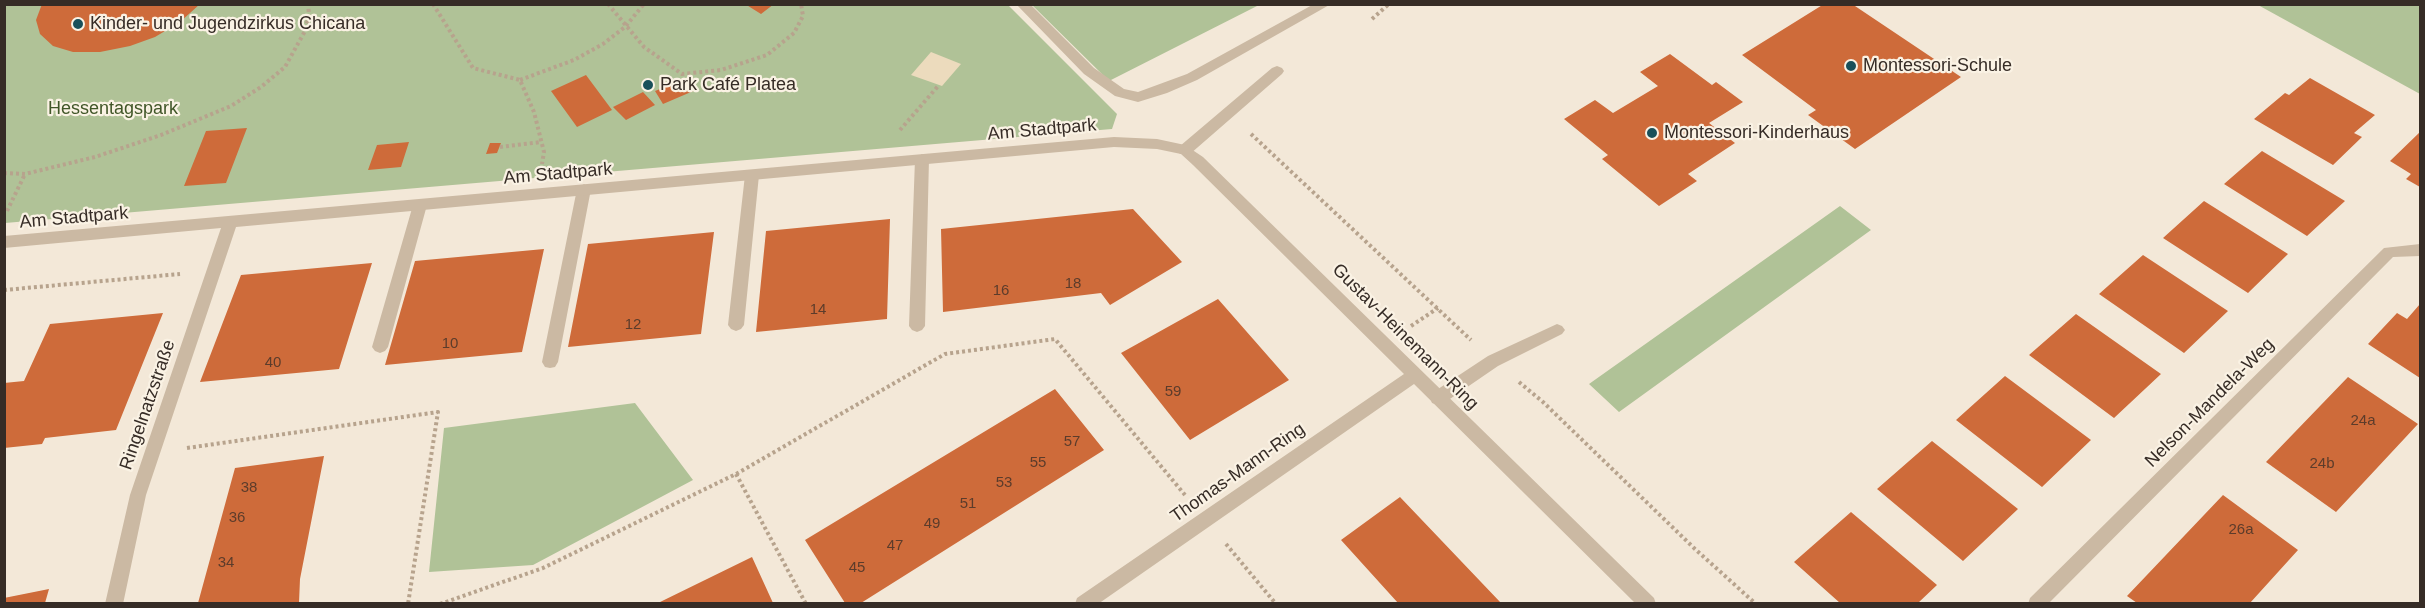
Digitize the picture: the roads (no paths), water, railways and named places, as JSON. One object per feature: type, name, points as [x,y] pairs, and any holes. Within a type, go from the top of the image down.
[{"type":"street","points":[[1022,4],[1089,71],[1120,93],[1138,97],[1192,77],[1325,4]]},
{"type":"street","points":[[1185,150],[1277,71]]},
{"type":"street","name":"Am Stadtpark","points":[[4,243],[1114,142],[1157,144],[1185,150]]},
{"type":"street","name":"Gustav-Heinemann-Ring","points":[[1185,150],[1648,603]]},
{"type":"street","points":[[917,326],[922,159]]},
{"type":"street","points":[[736,325],[752,175]]},
{"type":"street","points":[[550,362],[584,189]]},
{"type":"street","points":[[381,347],[420,205]]},
{"type":"street","name":"Ringelnatzstraße","points":[[114,603],[138,495],[230,222]]},
{"type":"street","name":"Nelson-Mandela-Weg","points":[[2036,603],[2389,252],[2421,250]]},
{"type":"street","points":[[1438,398],[1493,361],[1557,330]]},
{"type":"street","name":"Thomas-Mann-Ring","points":[[1083,603],[1415,375]]},
{"type":"place","name":"Kinder- und Jugendzirkus Chicana","points":[[78,24]]},
{"type":"place","name":"Montessori-Schule","points":[[1851,66]]},
{"type":"place","name":"Park Café Platea","points":[[648,85]]},
{"type":"place","name":"Montessori-Kinderhaus","points":[[1652,133]]},
{"type":"park label","name":"Hessentagspark","points":[[113,109]]}]
